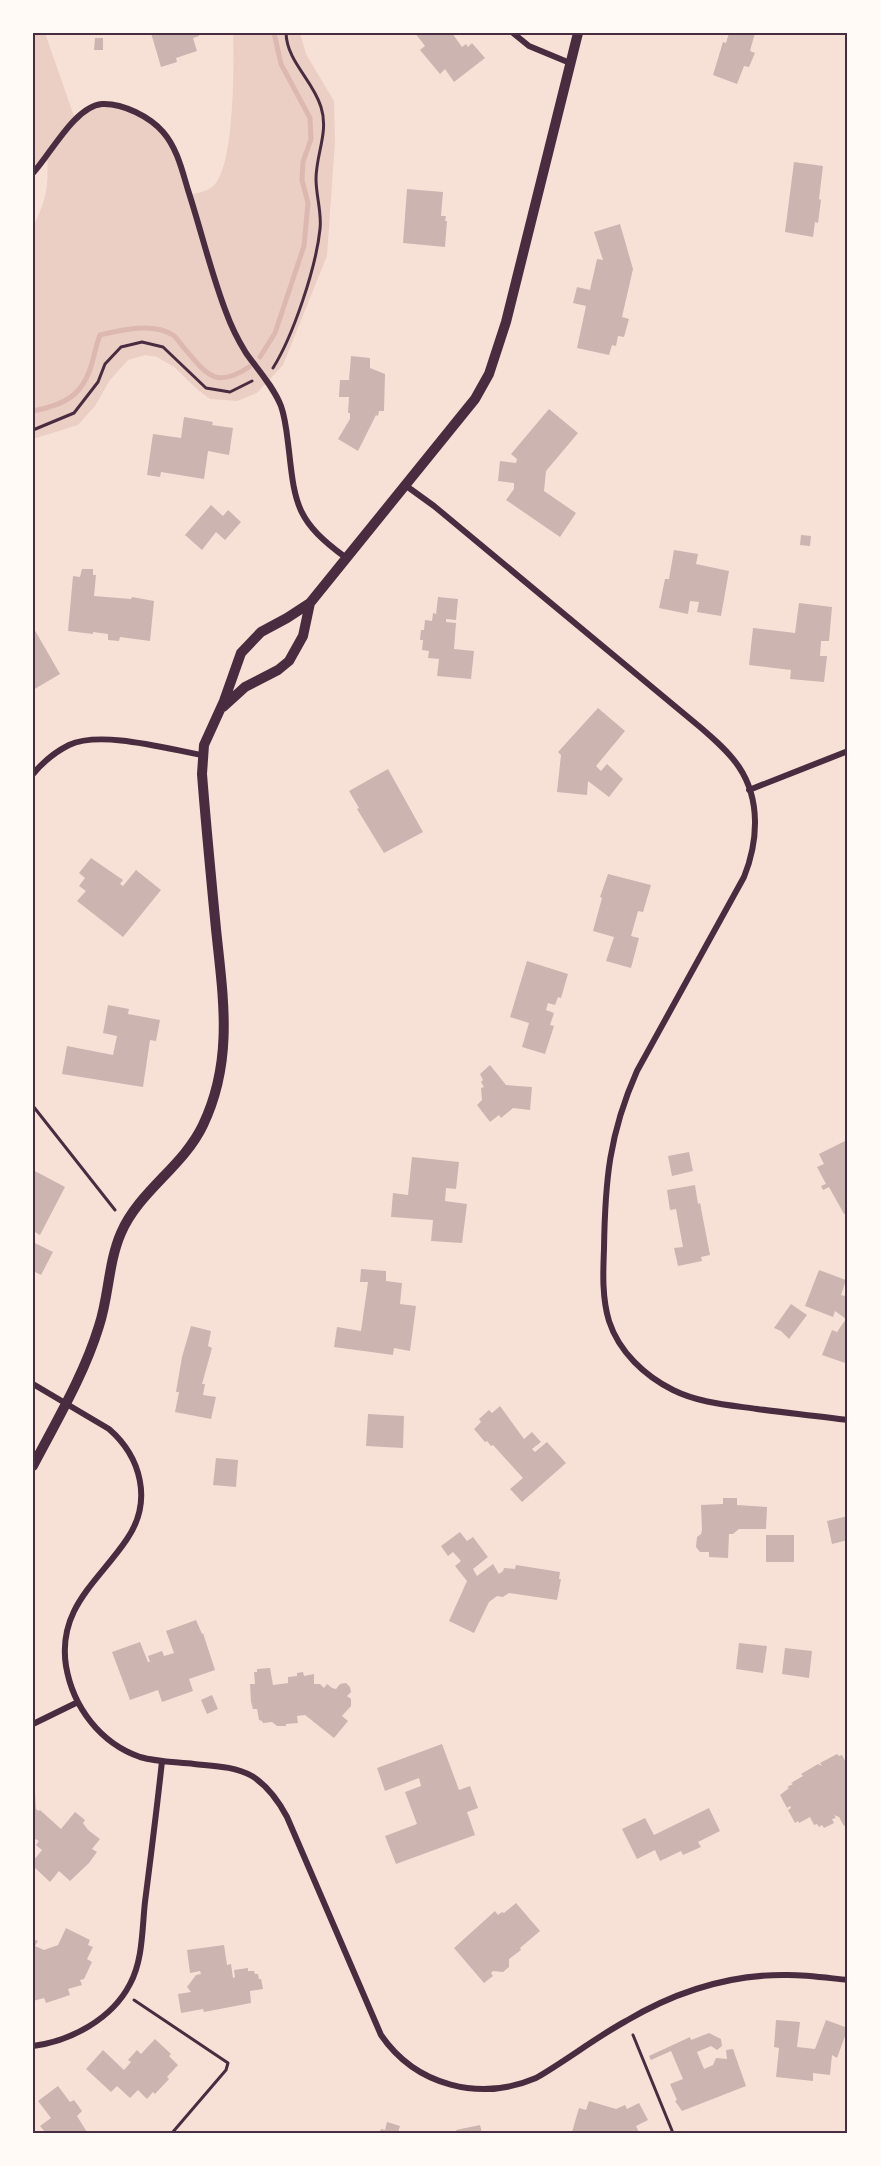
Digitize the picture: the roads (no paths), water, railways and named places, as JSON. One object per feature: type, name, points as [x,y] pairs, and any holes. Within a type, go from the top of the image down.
[{"type":"street","points":[[513,33],[529,46],[570,63]]},
{"type":"street","points":[[33,1466],[85,1365],[101,1323],[111,1264],[122,1230],[150,1192],[192,1146],[210,1110],[222,1063],[225,1021],[203,795],[202,755],[210,729],[220,711],[241,653],[250,641],[310,603],[475,399],[489,375],[506,322],[578,33]]},
{"type":"street","points":[[33,173],[75,120],[88,109],[101,104],[133,111],[148,119],[163,132],[177,155],[225,311],[239,342],[263,375],[281,407],[286,429],[293,491],[297,504],[308,525],[319,537],[345,557]]},
{"type":"street","points":[[405,485],[434,506],[709,735],[732,757],[741,770],[753,804],[755,824],[751,859],[744,877],[646,1052],[627,1094],[606,1176],[603,1250],[604,1303],[617,1340],[627,1354],[640,1368],[672,1390],[688,1397],[720,1404],[848,1420]]},
{"type":"street","points":[[220,711],[245,687],[278,670],[289,661],[303,636],[310,603]]},
{"type":"street","points":[[33,774],[55,753],[71,744],[86,740],[123,741],[202,755]]},
{"type":"street","points":[[749,790],[848,751]]},
{"type":"street","points":[[33,1384],[109,1429],[120,1438],[129,1450],[140,1479],[139,1511],[128,1538],[77,1603],[66,1633],[66,1664],[78,1702],[99,1733],[111,1742],[140,1756],[162,1761],[237,1770],[250,1775],[271,1792],[287,1817],[381,2035],[399,2057],[413,2068],[447,2083],[481,2089],[522,2084],[550,2070],[624,2021],[649,2008],[705,1986],[760,1976],[788,1975],[848,1980]]},
{"type":"street","points":[[33,1724],[78,1702]]},
{"type":"street","points":[[33,2046],[63,2038],[97,2021],[122,1997],[131,1983],[140,1952],[162,1761]]},
{"type":"waterway","points":[[260,357],[275,333],[304,246],[308,203],[302,180],[303,162],[311,139],[310,118],[281,64],[274,33]]},
{"type":"waterway","points":[[33,411],[54,406],[78,391],[88,374],[100,335],[117,331],[137,328],[165,331],[174,336],[206,372],[220,378],[238,374],[249,367]]}]
